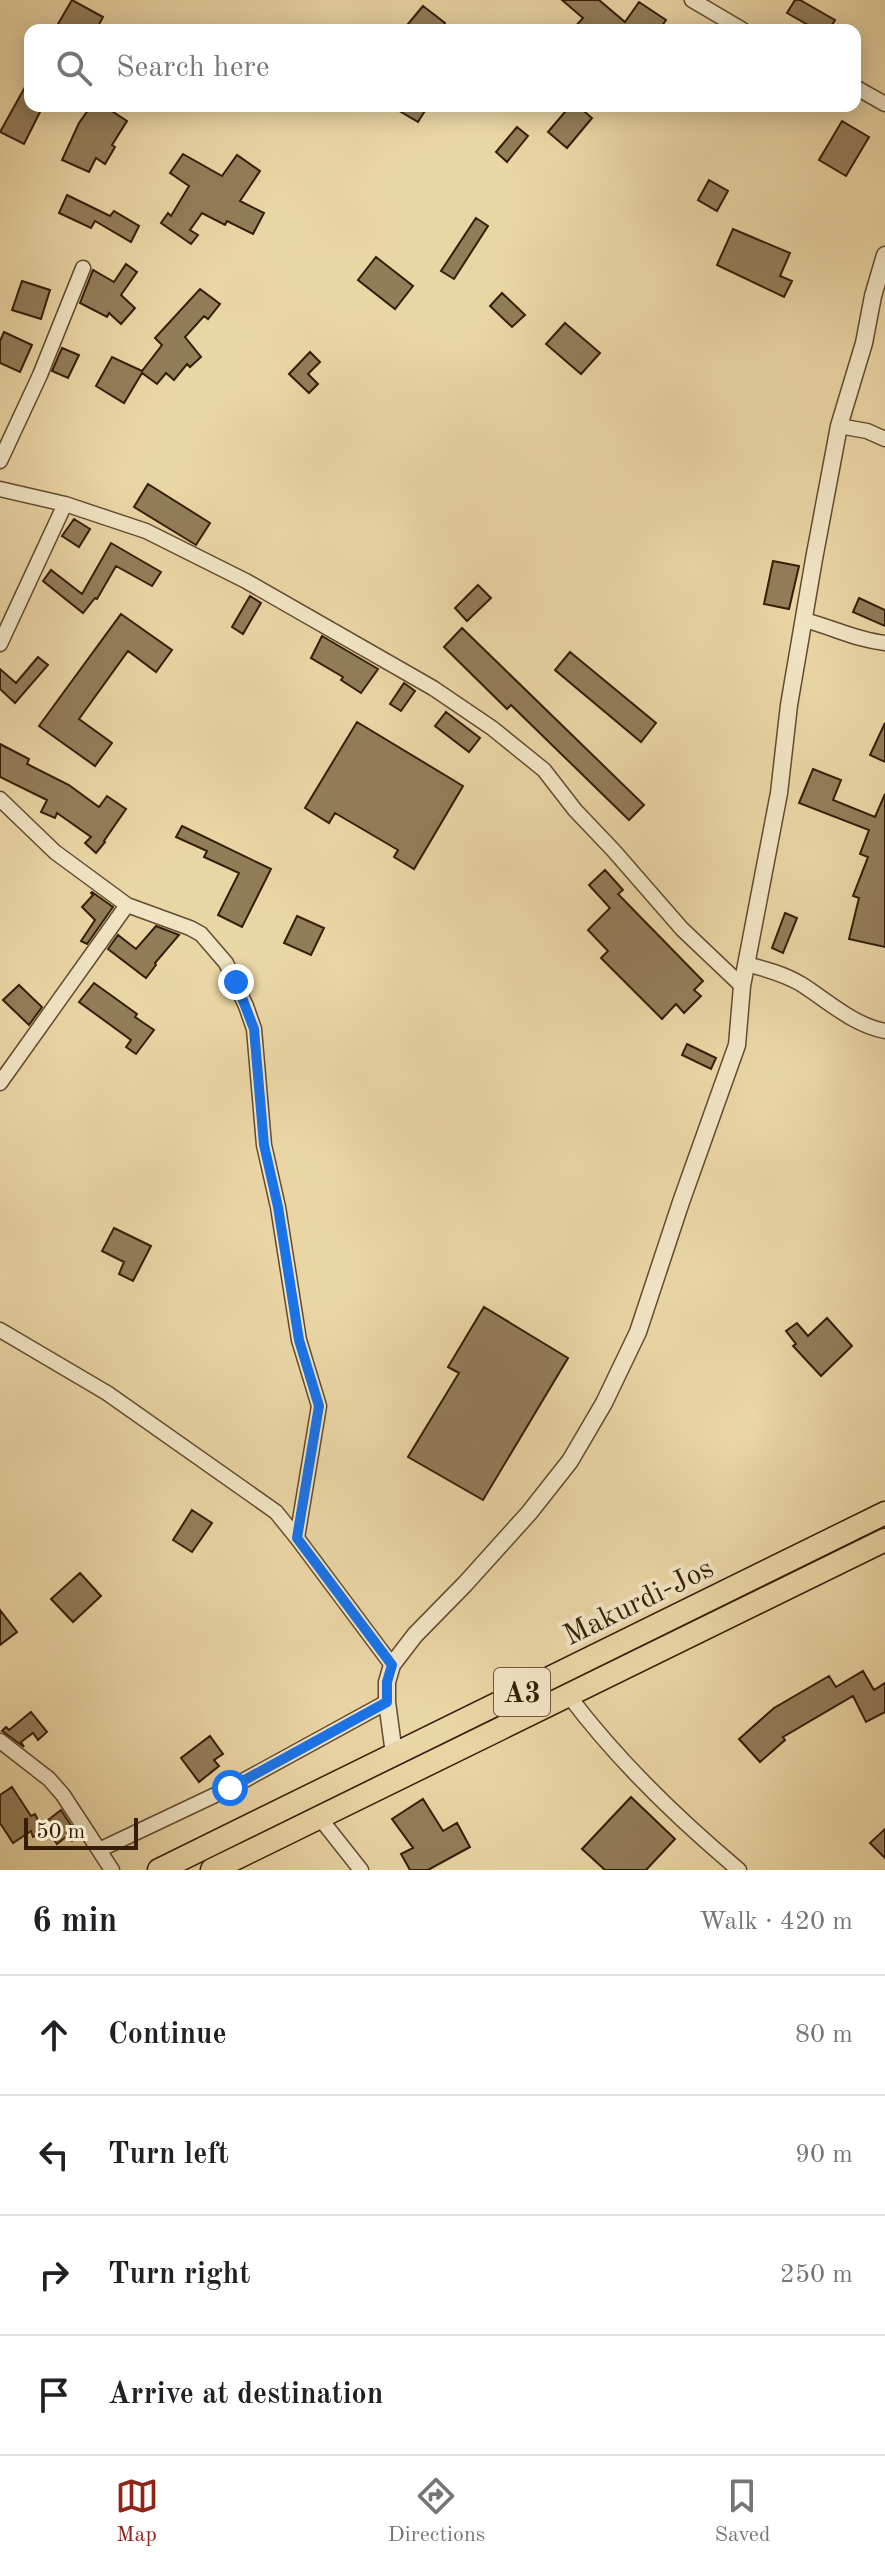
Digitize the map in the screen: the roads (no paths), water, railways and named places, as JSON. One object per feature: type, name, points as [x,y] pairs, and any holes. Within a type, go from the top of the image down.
[{"type":"highway","name":"Makurdi-Jos","points":[[159,1870],[885,1513]]},
{"type":"highway","name":"Makurdi-Jos","points":[[212,1870],[885,1540]]},
{"type":"street","points":[[692,0],[733,24]]},
{"type":"street","points":[[861,90],[885,104]]},
{"type":"street","points":[[394,1754],[387,1702],[387,1682],[392,1665],[415,1635],[529,1513],[570,1461],[604,1403],[638,1332],[737,1045],[742,986],[779,793],[789,705],[839,426],[864,343],[885,255]]},
{"type":"street","points":[[0,461],[40,375],[83,268]]},
{"type":"street","points":[[839,426],[867,431],[885,439]]},
{"type":"street","points":[[0,489],[65,504],[146,531],[246,581],[433,688],[492,728],[544,770],[575,810],[682,929],[742,986]]},
{"type":"street","points":[[0,644],[65,504]]},
{"type":"street","points":[[804,620],[866,641],[885,643]]},
{"type":"street","points":[[0,799],[55,852],[127,905],[201,934],[226,963],[246,1006],[254,1029],[264,1145],[278,1207],[299,1340],[319,1406],[297,1538]]},
{"type":"street","points":[[0,1083],[127,905]]},
{"type":"street","points":[[746,964],[780,973],[845,1014],[874,1029],[885,1031]]},
{"type":"street","points":[[0,1330],[107,1393],[276,1512],[392,1665]]},
{"type":"street","points":[[569,1696],[596,1732],[669,1808],[739,1870]]},
{"type":"street","points":[[99,1850],[230,1788],[387,1702]]},
{"type":"street","points":[[0,1741],[49,1779],[63,1795],[112,1870]]},
{"type":"street","points":[[319,1817],[361,1870]]}]
